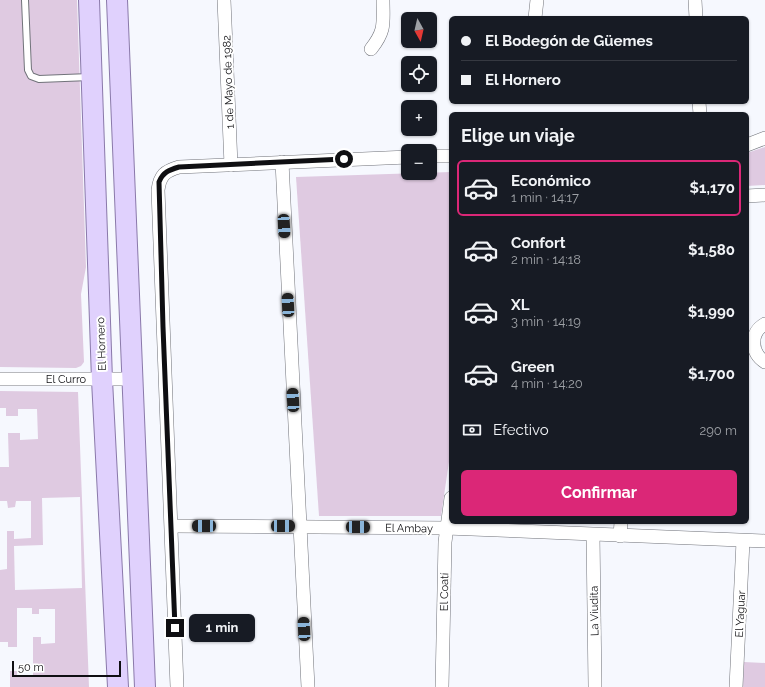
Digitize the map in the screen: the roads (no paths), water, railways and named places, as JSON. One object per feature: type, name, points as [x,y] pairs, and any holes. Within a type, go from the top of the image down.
[{"type":"main road","name":"El Hornero","points":[[88,0],[102,380],[118,687]]},
{"type":"main road","points":[[117,0],[146,687]]},
{"type":"street","name":"1 de Mayo de 1982","points":[[224,0],[232,165]]},
{"type":"street","points":[[371,50],[380,38],[384,28],[382,0]]},
{"type":"street","points":[[535,16],[537,0]]},
{"type":"street","points":[[695,0],[696,16]]},
{"type":"street","points":[[749,144],[765,138]]},
{"type":"street","points":[[437,156],[449,156]]},
{"type":"street","points":[[177,687],[158,190],[162,175],[168,170],[179,167],[401,157]]},
{"type":"street","points":[[282,162],[308,687]]},
{"type":"street","points":[[749,196],[765,195]]},
{"type":"street","points":[[765,324],[757,332],[753,345],[755,352],[765,362]]},
{"type":"street","name":"El Curro","points":[[0,379],[132,379]]},
{"type":"street","name":"El Coatí","points":[[442,687],[446,528],[449,510]]},
{"type":"street","points":[[620,536],[621,524]]},
{"type":"street","name":"El Ambay","points":[[172,526],[446,528],[765,541]]},
{"type":"street","name":"La Viudita","points":[[593,535],[595,687]]},
{"type":"street","name":"El Yaguar","points":[[736,687],[743,541]]},
{"type":"lane","points":[[25,0],[28,70],[31,76],[39,79],[91,77]]}]
